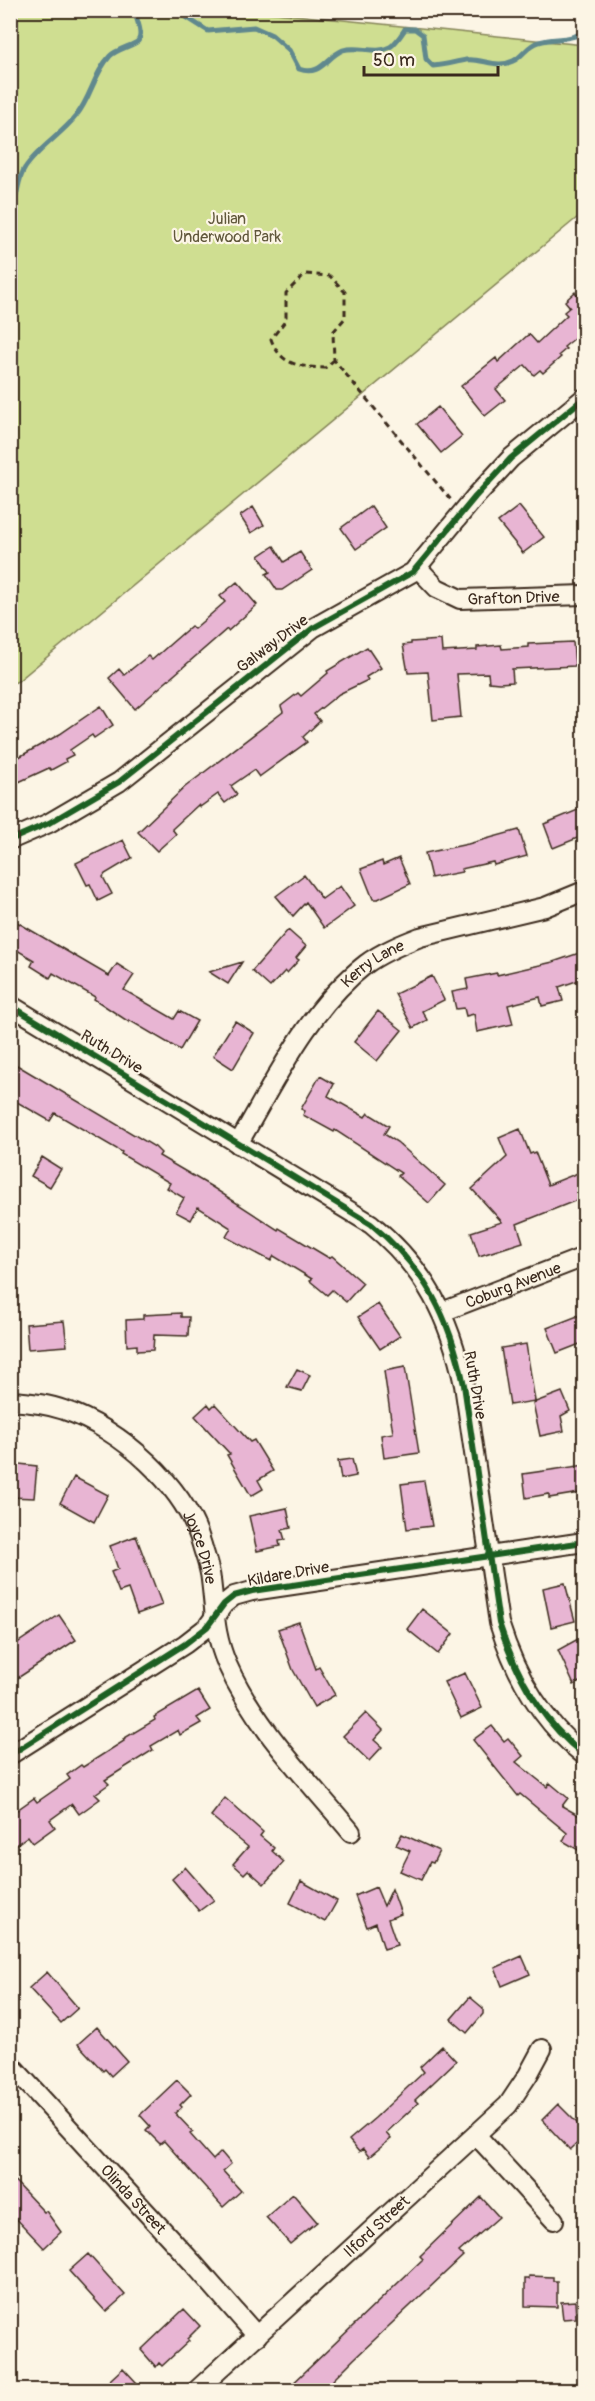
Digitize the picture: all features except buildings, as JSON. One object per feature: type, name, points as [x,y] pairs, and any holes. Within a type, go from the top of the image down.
[{"type":"street","name":"Galway Drive","points":[[10,840],[49,823],[119,782],[305,634],[413,572],[511,458],[585,398]]},
{"type":"street","name":"Grafton Drive","points":[[417,567],[437,588],[460,599],[585,595]]},
{"type":"street","name":"Kerry Lane","points":[[238,1144],[324,1004],[368,963],[401,944],[420,937],[545,908],[585,891]]},
{"type":"street","name":"Ruth Drive","points":[[10,1005],[371,1224],[386,1236],[423,1279],[442,1312],[456,1350],[464,1385],[499,1623],[517,1672],[545,1716],[585,1755]]},
{"type":"street","name":"Coburg Avenue","points":[[442,1312],[585,1257]]},
{"type":"street","name":"Joyce Drive","points":[[10,1401],[36,1403],[86,1418],[109,1432],[149,1463],[168,1482],[183,1502],[201,1541],[211,1578],[213,1618],[227,1664],[252,1710],[351,1832]]},
{"type":"street","name":"Kildare Drive","points":[[10,1755],[185,1644],[234,1596],[252,1591],[585,1542]]},
{"type":"street","name":"Ilford Street","points":[[197,2391],[508,2105],[542,2049]]},
{"type":"street","name":"Olinda Street","points":[[10,2064],[192,2262],[256,2336]]},
{"type":"street","points":[[476,2135],[554,2220]]},
{"type":"path","points":[[334,360],[325,368],[296,366],[274,349],[271,339],[286,320],[286,293],[305,274],[330,276],[345,292],[345,318],[333,332],[334,360],[462,513]]},
{"type":"green space","name":"Julian Underwood Park","points":[[11,10],[256,11],[584,45],[584,212],[18,681],[11,684]]},
{"type":"waterway","points":[[10,211],[22,173],[30,161],[76,116],[110,56],[140,38],[134,10]]},
{"type":"waterway","points":[[175,10],[208,31],[254,27],[272,35],[289,50],[299,69],[307,71],[318,68],[343,50],[379,50],[390,47],[405,29],[415,29],[423,35],[426,59],[433,66],[466,60],[495,64],[507,63],[535,44],[573,37],[584,32]]},
{"type":"waterway","points":[[579,2390],[584,2384]]},
{"type":"cycle path","points":[[10,840],[49,823],[119,782],[313,628],[413,572],[475,497],[511,458],[584,398]]},
{"type":"cycle path","points":[[10,1005],[371,1224],[406,1258],[443,1316],[458,1361],[464,1385],[499,1623],[505,1642],[542,1712],[584,1755]]},
{"type":"cycle path","points":[[10,1755],[185,1644],[207,1627],[224,1604],[234,1596],[252,1591],[584,1542]]}]
